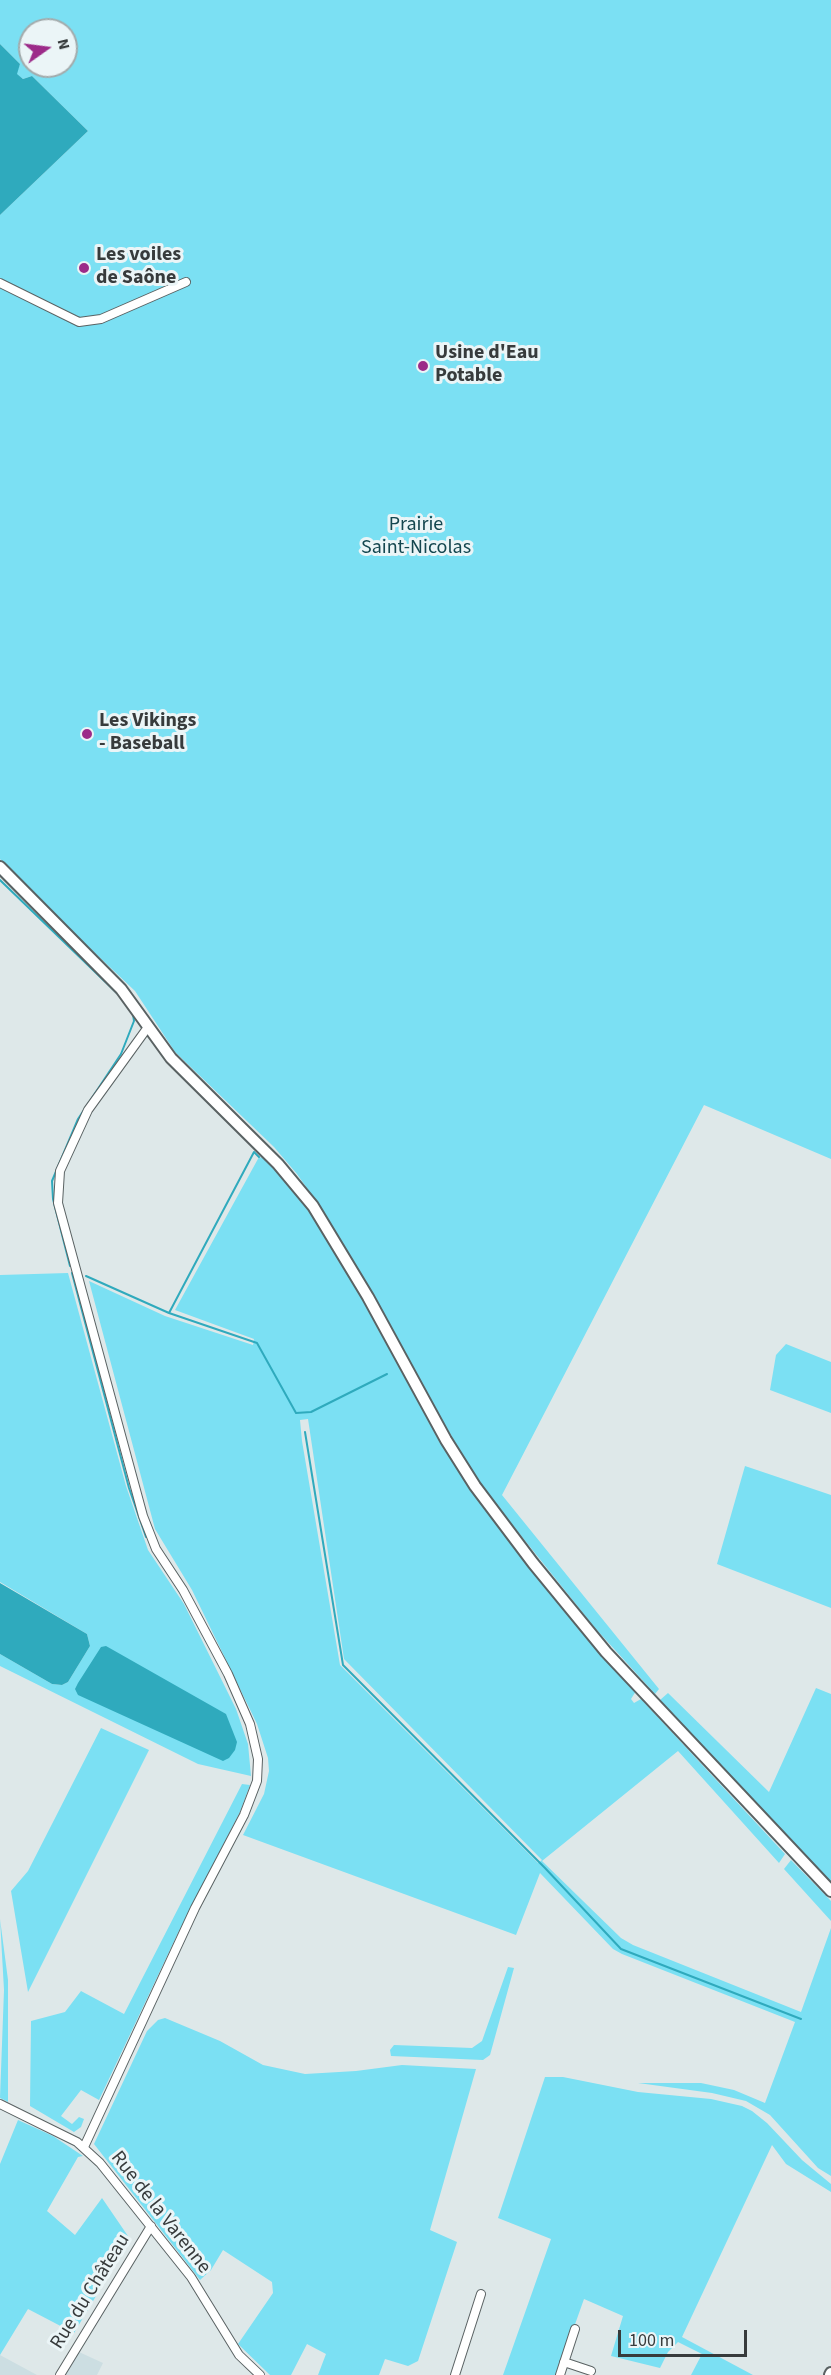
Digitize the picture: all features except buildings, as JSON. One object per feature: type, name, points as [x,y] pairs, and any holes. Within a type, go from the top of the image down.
[{"type":"street","points":[[0,283],[79,322],[101,319],[186,282]]},
{"type":"street","points":[[0,867],[122,989],[148,1027],[192,1082],[278,1164],[313,1206],[368,1296],[446,1440],[475,1486],[532,1563],[606,1652],[831,1891]]},
{"type":"street","points":[[84,2147],[195,1908],[244,1815],[257,1781],[258,1759],[250,1724],[228,1674],[183,1590],[156,1549],[143,1516],[58,1203],[60,1172],[88,1110],[148,1027]]},
{"type":"street","name":"Rue de la Varenne","points":[[2,2105],[84,2147],[110,2173],[198,2287],[234,2347],[260,2375]]},
{"type":"street","name":"Rue du Château","points":[[60,2375],[151,2226]]},
{"type":"street","points":[[455,2375],[481,2294]]},
{"type":"street","points":[[560,2375],[574,2329]]},
{"type":"street","points":[[564,2362],[591,2370]]},
{"type":"shaded area","points":[[0,44],[18,62],[18,78],[34,78],[88,131],[0,215]]},
{"type":"shaded area","points":[[0,1583],[87,1634],[90,1646],[68,1682],[62,1685],[52,1684],[0,1654]]},
{"type":"shaded area","points":[[106,1646],[226,1714],[237,1742],[229,1758],[223,1761],[78,1695],[75,1689],[78,1683],[101,1647]]},
{"type":"shaded area","points":[[79,2352],[103,2363],[97,2375],[65,2375]]},
{"type":"shaded area","points":[[0,2355],[37,2375],[0,2375]]},
{"type":"green space","name":"Prairie Saint-Nicolas","points":[[0,0],[831,0],[831,1159],[704,1105],[502,1495],[659,1689],[655,1694],[595,1628],[478,1482],[318,1204],[297,1174],[274,1147],[175,1052],[135,991],[19,881],[0,859],[0,215],[88,131],[34,78],[78,78],[78,18],[18,18],[18,62],[0,44]]},
{"type":"green space","points":[[259,1157],[267,1159],[308,1208],[358,1289],[465,1480],[526,1563],[636,1691],[631,1699],[634,1703],[641,1699],[785,1854],[779,1863],[678,1751],[542,1861],[621,1938],[633,1945],[801,2012],[831,1928],[831,2176],[818,2168],[770,2115],[746,2101],[712,2093],[638,2083],[701,2083],[734,2090],[765,2103],[795,2022],[613,1949],[540,1873],[516,1935],[243,1835],[264,1794],[269,1771],[268,1758],[257,1724],[192,1590],[155,1529],[89,1281],[165,1316],[253,1345],[254,1339],[175,1310]],"holes":[[[308,1419],[344,1659],[542,1860],[538,1863],[340,1665],[300,1420]]]},
{"type":"green space","points":[[68,1273],[126,1486],[148,1550],[184,1604],[236,1709],[248,1744],[251,1776],[198,1764],[0,1666],[0,1654],[52,1684],[62,1685],[68,1682],[90,1646],[87,1634],[0,1582],[0,1275]]},
{"type":"green space","points":[[786,1344],[831,1362],[831,1413],[770,1390],[776,1355]]},
{"type":"green space","points":[[745,1466],[831,1495],[831,1608],[717,1564]]},
{"type":"green space","points":[[816,1688],[831,1694],[831,1883],[660,1700],[668,1693],[769,1792]]},
{"type":"green space","points":[[101,1728],[149,1750],[28,1992],[11,1891],[28,1871]]},
{"type":"green space","points":[[242,1784],[250,1785],[240,1812],[178,1933],[99,2100],[81,2090],[61,2116],[72,2124],[79,2117],[84,2119],[81,2127],[74,2132],[30,2106],[31,2021],[65,2012],[81,1991],[124,2014]]},
{"type":"green space","points":[[791,1860],[831,1901],[831,1921],[784,1869]]},
{"type":"green space","points":[[0,1919],[8,1980],[8,2102],[0,2098],[4,1990]]},
{"type":"green space","points":[[508,1967],[514,1968],[490,2055],[483,2060],[391,2056],[390,2050],[394,2045],[472,2048],[482,2041]]},
{"type":"green space","points":[[165,2018],[220,2041],[263,2065],[305,2074],[402,2065],[476,2069],[430,2230],[457,2242],[418,2361],[408,2366],[385,2359],[379,2375],[318,2375],[326,2354],[307,2344],[291,2375],[270,2375],[238,2344],[273,2293],[272,2282],[223,2250],[211,2270],[200,2280],[94,2144],[147,2031],[158,2020]]},
{"type":"green space","points":[[545,2077],[563,2077],[638,2092],[711,2099],[742,2106],[767,2123],[802,2160],[831,2184],[831,2192],[786,2164],[772,2145],[682,2337],[753,2375],[691,2375],[702,2354],[678,2342],[668,2352],[660,2368],[611,2356],[623,2316],[584,2299],[557,2375],[503,2375],[551,2239],[498,2218]]},
{"type":"green space","points":[[18,2120],[53,2136],[83,2156],[78,2157],[47,2211],[75,2235],[102,2198],[130,2239],[74,2333],[28,2309],[0,2355],[0,2164]]},
{"type":"waterway","points":[[0,880],[121,997]]},
{"type":"waterway","points":[[70,1266],[53,1199],[52,1181],[78,1119],[121,1054],[134,1021],[133,1014]]},
{"type":"waterway","points":[[169,1313],[254,1152],[259,1157]]},
{"type":"waterway","points":[[72,1273],[129,1488],[146,1537]]},
{"type":"waterway","points":[[86,1276],[169,1313],[257,1343],[296,1413],[311,1412],[387,1374]]},
{"type":"waterway","points":[[305,1432],[343,1665],[545,1868],[621,1949],[801,2019]]},
{"type":"place","name":"Les voiles de Saône","points":[[84,268]]},
{"type":"place","name":"Usine d'Eau Potable","points":[[423,366]]},
{"type":"place","name":"Les Vikings - Baseball","points":[[87,734]]}]
